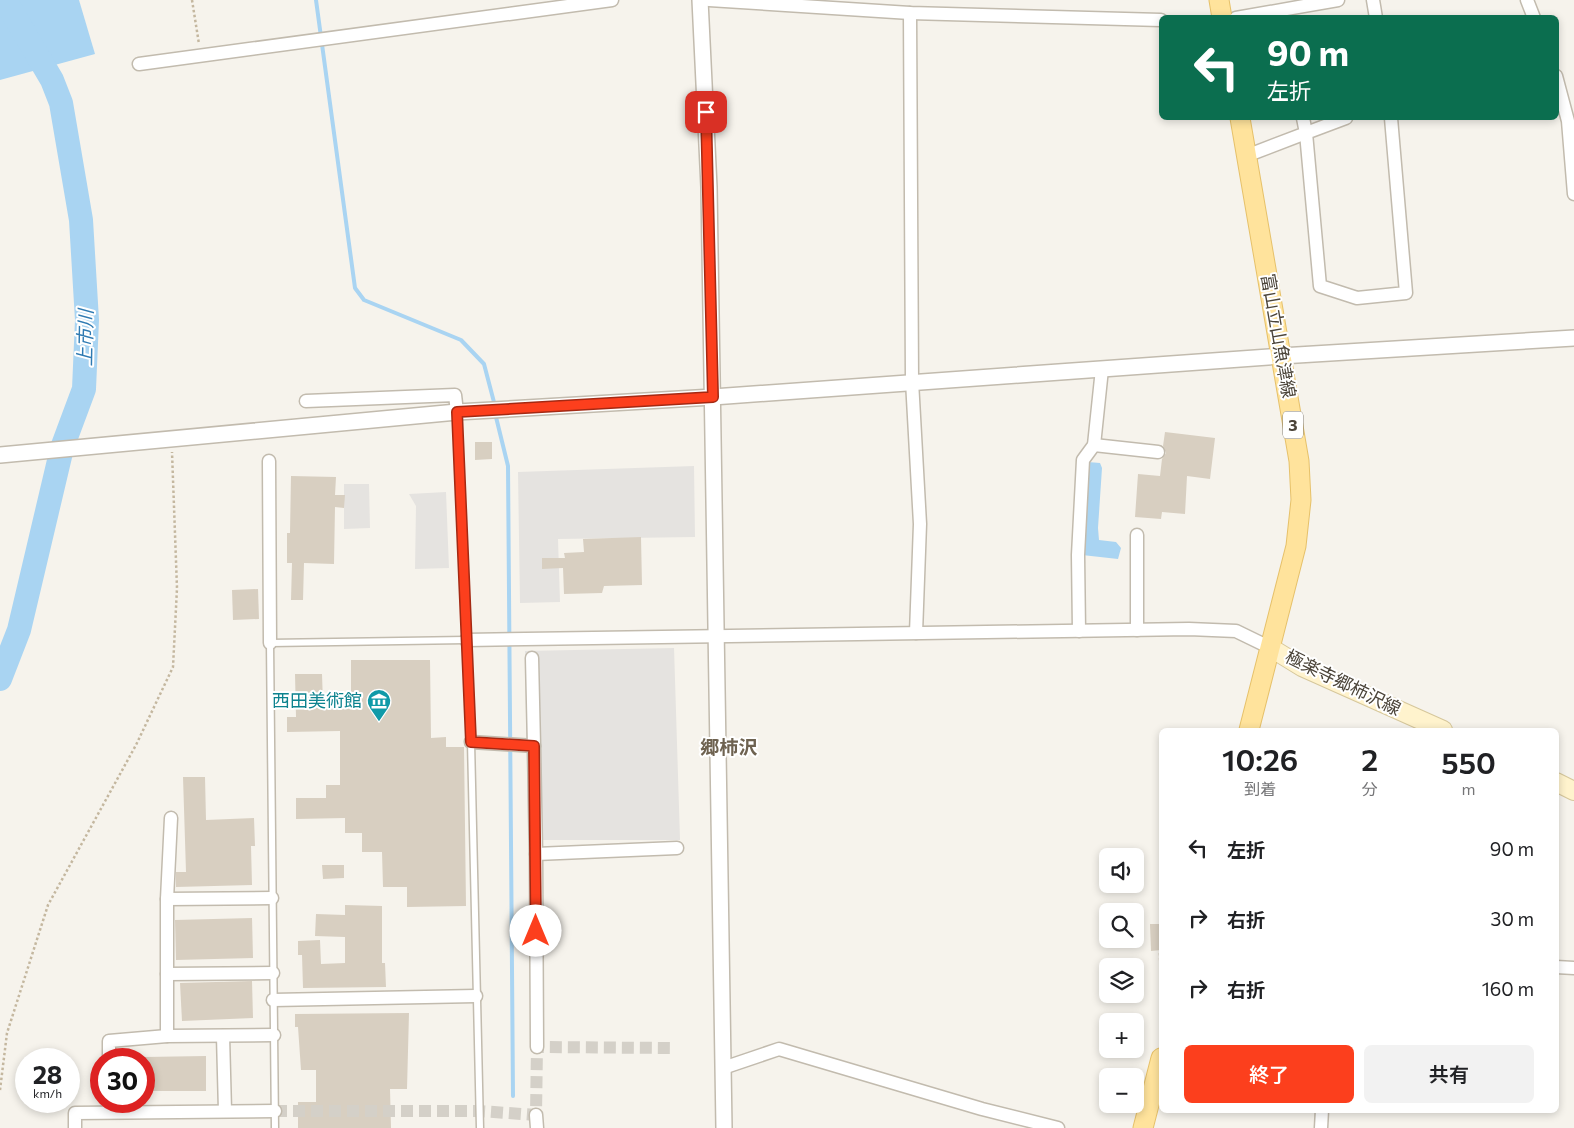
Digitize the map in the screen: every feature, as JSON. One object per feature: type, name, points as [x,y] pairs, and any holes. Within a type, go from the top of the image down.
[{"type":"main road","points":[[1219,0],[1222,15]]},
{"type":"main road","name":"富山立山魚津線","points":[[1240,120],[1299,461],[1302,500],[1296,546],[1250,728]]},
{"type":"main road","name":"極楽寺郷柿沢線","points":[[1271,648],[1302,667],[1439,728]]},
{"type":"main road","points":[[1559,784],[1574,791]]},
{"type":"main road","points":[[1143,1128],[1159,1066]]},
{"type":"street","points":[[139,64],[612,0]]},
{"type":"street","points":[[700,0],[709,187],[724,1128]]},
{"type":"street","points":[[709,0],[910,13],[1159,20]]},
{"type":"street","points":[[1284,14],[1338,0]]},
{"type":"street","points":[[1373,0],[1376,15]]},
{"type":"street","points":[[1527,0],[1533,15]]},
{"type":"street","points":[[910,13],[912,381],[920,524],[916,633]]},
{"type":"street","points":[[1559,87],[1568,121],[1574,194]]},
{"type":"street","points":[[1303,120],[1320,286],[1357,298],[1406,293],[1391,120]]},
{"type":"street","points":[[1246,156],[1341,120]]},
{"type":"street","points":[[0,455],[457,412],[713,397],[912,381],[1574,338]]},
{"type":"street","points":[[1079,631],[1078,555],[1083,460],[1094,445],[1102,369]]},
{"type":"street","points":[[306,401],[455,395],[457,412]]},
{"type":"street","points":[[1094,445],[1158,452]]},
{"type":"street","points":[[270,461],[270,643]]},
{"type":"street","points":[[1137,535],[1137,630]]},
{"type":"street","points":[[466,640],[1137,630],[1236,631],[1271,648]]},
{"type":"street","points":[[532,658],[537,1047]]},
{"type":"street","points":[[471,742],[534,746]]},
{"type":"street","points":[[167,1036],[167,899],[171,818]]},
{"type":"street","points":[[536,854],[677,848]]},
{"type":"street","points":[[167,899],[272,898]]},
{"type":"street","points":[[1559,967],[1574,968]]},
{"type":"street","points":[[167,974],[273,973]]},
{"type":"street","points":[[274,1000],[476,996]]},
{"type":"street","points":[[109,1048],[109,1041],[167,1036],[274,1035]]},
{"type":"street","points":[[223,1036],[225,1111]]},
{"type":"street","points":[[723,1068],[779,1049],[982,1109],[1058,1128]]},
{"type":"street","points":[[155,1109],[275,1111]]},
{"type":"street","points":[[75,1128],[75,1113],[90,1110]]},
{"type":"street","points":[[1321,1128],[1322,1113]]},
{"type":"lane","points":[[457,412],[471,742],[480,1128]]},
{"type":"lane","points":[[275,1128],[270,643],[466,640]]},
{"type":"path","points":[[192,0],[200,56]]},
{"type":"path","points":[[0,1090],[7,1034],[48,905],[136,745],[172,667],[177,588],[172,440]]},
{"type":"shaded area","points":[[694,466],[695,537],[558,539],[560,602],[520,603],[518,472]]},
{"type":"shaded area","points":[[344,484],[369,484],[370,528],[344,529]]},
{"type":"shaded area","points":[[446,492],[449,568],[415,569],[416,506],[409,494]]},
{"type":"shaded area","points":[[674,648],[680,840],[528,840],[525,651]]},
{"type":"water","points":[[0,0],[79,0],[95,54],[0,80]]},
{"type":"water","points":[[1088,462],[1100,463],[1102,468],[1099,540],[1116,542],[1121,548],[1118,559],[1082,555]]},
{"type":"building","points":[[1165,432],[1215,438],[1210,479],[1187,476],[1185,514],[1162,512],[1161,519],[1135,517],[1138,474],[1160,476],[1162,459],[1166,453],[1163,446]]},
{"type":"building","points":[[475,442],[492,442],[492,459],[475,460]]},
{"type":"building","points":[[291,476],[336,477],[335,495],[345,495],[344,508],[335,507],[334,564],[304,563],[303,600],[291,600],[292,563],[287,563],[287,533],[290,533]]},
{"type":"building","points":[[641,537],[642,585],[604,586],[602,593],[564,594],[563,568],[542,569],[542,558],[565,558],[564,553],[584,552],[583,539]]},
{"type":"building","points":[[258,589],[259,619],[233,620],[232,590]]},
{"type":"building","points":[[351,660],[430,660],[431,738],[446,737],[446,747],[464,747],[466,906],[407,907],[407,887],[383,887],[382,852],[362,852],[362,833],[345,833],[345,818],[296,819],[296,798],[326,798],[326,785],[340,785],[340,731],[287,732],[287,717],[296,717],[295,674],[322,674],[323,703],[351,703]]},
{"type":"building","points":[[183,777],[205,777],[206,820],[254,818],[255,846],[251,846],[252,885],[176,887],[176,872],[186,872]]},
{"type":"building","points":[[322,865],[344,865],[344,878],[323,879]]},
{"type":"building","points":[[345,905],[382,906],[382,963],[385,963],[386,987],[303,988],[302,955],[298,955],[298,941],[320,940],[321,964],[345,963],[345,937],[315,936],[316,914],[345,915]]},
{"type":"building","points":[[252,918],[253,958],[176,960],[175,920]]},
{"type":"building","points":[[1150,924],[1159,924],[1159,950],[1151,951]]},
{"type":"building","points":[[252,981],[253,1018],[182,1021],[180,983]]},
{"type":"building","points":[[409,1013],[407,1089],[390,1089],[391,1128],[298,1128],[298,1102],[316,1102],[316,1070],[301,1070],[298,1027],[295,1027],[295,1014]]},
{"type":"building","points":[[206,1056],[206,1091],[155,1091],[155,1057]]},
{"type":"waterway","name":"上市川","points":[[0,679],[19,630],[62,448],[84,389],[87,320],[81,220],[61,103],[52,80],[5,0]]},
{"type":"waterway","points":[[316,0],[355,288],[364,300],[461,340],[484,364],[495,406]]},
{"type":"waterway","points":[[495,413],[508,466],[513,1096]]},
{"type":"tunnel","points":[[275,1111],[479,1111],[536,1115],[537,1047],[671,1048]]},
{"type":"place","name":"西田美術館","points":[[379,722]]},
{"type":"district","name":"郷柿沢","points":[[729,747]]},
{"type":"route","points":[[536,931],[534,746],[471,742],[457,412],[713,397],[706,112]]}]
